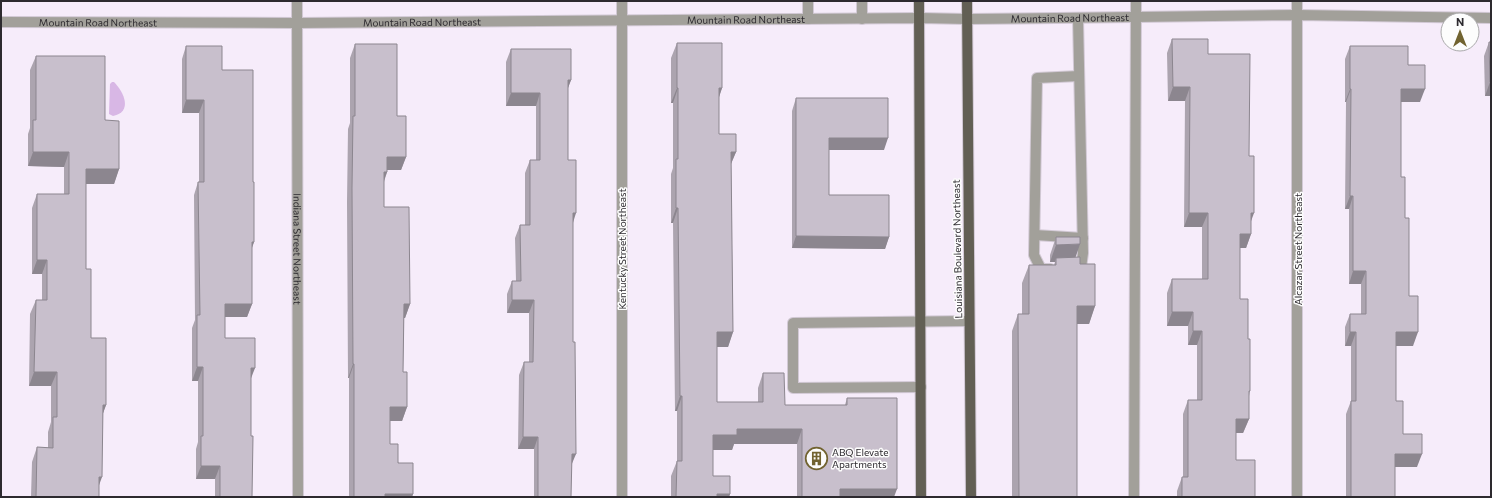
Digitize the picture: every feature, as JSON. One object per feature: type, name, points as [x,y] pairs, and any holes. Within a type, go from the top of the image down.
[{"type":"main road","points":[[920,1],[921,497]]},
{"type":"main road","name":"Louisiana Boulevard Northeast","points":[[967,1],[971,497]]},
{"type":"street","name":"Indiana Street Northeast","points":[[297,1],[298,497]]},
{"type":"street","name":"Kentucky Street Northeast","points":[[622,1],[622,497]]},
{"type":"street","points":[[808,1],[808,19]]},
{"type":"street","points":[[862,1],[862,19]]},
{"type":"street","points":[[1134,497],[1136,1]]},
{"type":"street","name":"Alcazar Street Northeast","points":[[1297,1],[1298,497]]},
{"type":"street","name":"Mountain Road Northeast","points":[[1,22],[297,23],[920,18],[966,19],[1297,15],[1491,18]]},
{"type":"street","points":[[1078,18],[1083,238],[1081,268],[1041,269],[1034,255],[1037,78],[1079,76]]},
{"type":"street","points":[[1035,235],[1083,238]]},
{"type":"street","points":[[921,387],[793,388],[793,323],[969,321]]},
{"type":"shaded area","points":[[112,82],[118,86],[125,101],[123,110],[119,114],[113,116],[109,114],[110,84]]},
{"type":"building","points":[[1172,39],[1208,39],[1208,54],[1250,54],[1249,156],[1254,156],[1254,213],[1251,213],[1251,234],[1240,234],[1240,299],[1248,299],[1250,391],[1249,419],[1236,419],[1236,460],[1255,460],[1255,497],[1182,497],[1182,477],[1188,477],[1188,400],[1202,400],[1202,331],[1193,331],[1193,312],[1172,312],[1172,279],[1208,279],[1208,213],[1189,213],[1190,87],[1173,87]]},
{"type":"building","points":[[1489,42],[1491,42],[1491,82],[1490,82]]},
{"type":"building","points":[[677,43],[722,43],[722,88],[719,88],[719,134],[736,134],[736,152],[731,152],[733,332],[717,332],[717,402],[763,402],[763,373],[784,373],[785,405],[847,405],[847,398],[897,398],[897,489],[840,489],[840,497],[802,497],[802,429],[737,429],[737,435],[713,435],[713,476],[730,476],[730,494],[717,494],[717,497],[676,497],[677,461],[682,461],[678,208],[676,208],[676,159],[678,159]]},
{"type":"building","points":[[355,44],[397,44],[397,116],[406,116],[406,157],[387,157],[387,172],[384,172],[384,207],[409,207],[410,304],[404,304],[403,372],[407,372],[407,407],[390,407],[390,444],[398,444],[398,463],[413,463],[413,494],[385,494],[385,497],[354,497],[352,188],[353,116],[355,116]]},
{"type":"building","points":[[186,46],[222,46],[222,70],[253,70],[254,242],[252,242],[252,304],[225,304],[225,338],[255,338],[255,368],[251,368],[251,436],[253,436],[252,497],[220,497],[220,466],[201,466],[201,436],[203,436],[203,367],[197,367],[197,315],[200,315],[198,182],[204,182],[204,100],[186,100]]},
{"type":"building","points":[[1350,46],[1408,46],[1408,65],[1425,65],[1425,89],[1401,89],[1401,177],[1405,177],[1405,218],[1409,218],[1409,296],[1418,296],[1418,332],[1396,332],[1396,401],[1403,401],[1403,434],[1422,434],[1422,454],[1395,454],[1395,497],[1351,497],[1351,401],[1356,401],[1356,332],[1350,332],[1350,314],[1366,314],[1366,271],[1353,271],[1353,196],[1350,196]]},
{"type":"building","points":[[511,49],[571,49],[571,80],[568,80],[568,160],[576,160],[576,213],[573,213],[573,342],[575,342],[576,454],[572,454],[571,497],[538,497],[538,437],[523,437],[524,362],[533,362],[534,300],[512,300],[512,281],[521,281],[520,225],[530,225],[530,160],[540,160],[540,93],[511,93]]},
{"type":"building","points":[[36,56],[105,56],[105,120],[119,121],[119,169],[86,169],[86,269],[91,269],[91,338],[106,338],[106,405],[103,405],[102,477],[99,477],[99,497],[36,497],[37,447],[53,448],[53,417],[57,417],[57,372],[34,372],[36,300],[47,300],[47,260],[37,260],[37,194],[69,194],[69,152],[33,152],[33,120],[36,120]]},
{"type":"building","points":[[796,98],[888,98],[888,138],[829,138],[829,195],[889,195],[889,237],[796,236]]},
{"type":"building","points":[[1056,237],[1080,237],[1080,244],[1056,245]]},
{"type":"building","points":[[1080,257],[1080,264],[1095,264],[1095,306],[1077,306],[1077,497],[1019,497],[1018,314],[1029,314],[1029,265],[1056,265],[1056,258]]},
{"type":"place","name":"ABQ Elevate Apartments","points":[[816,458]]}]
